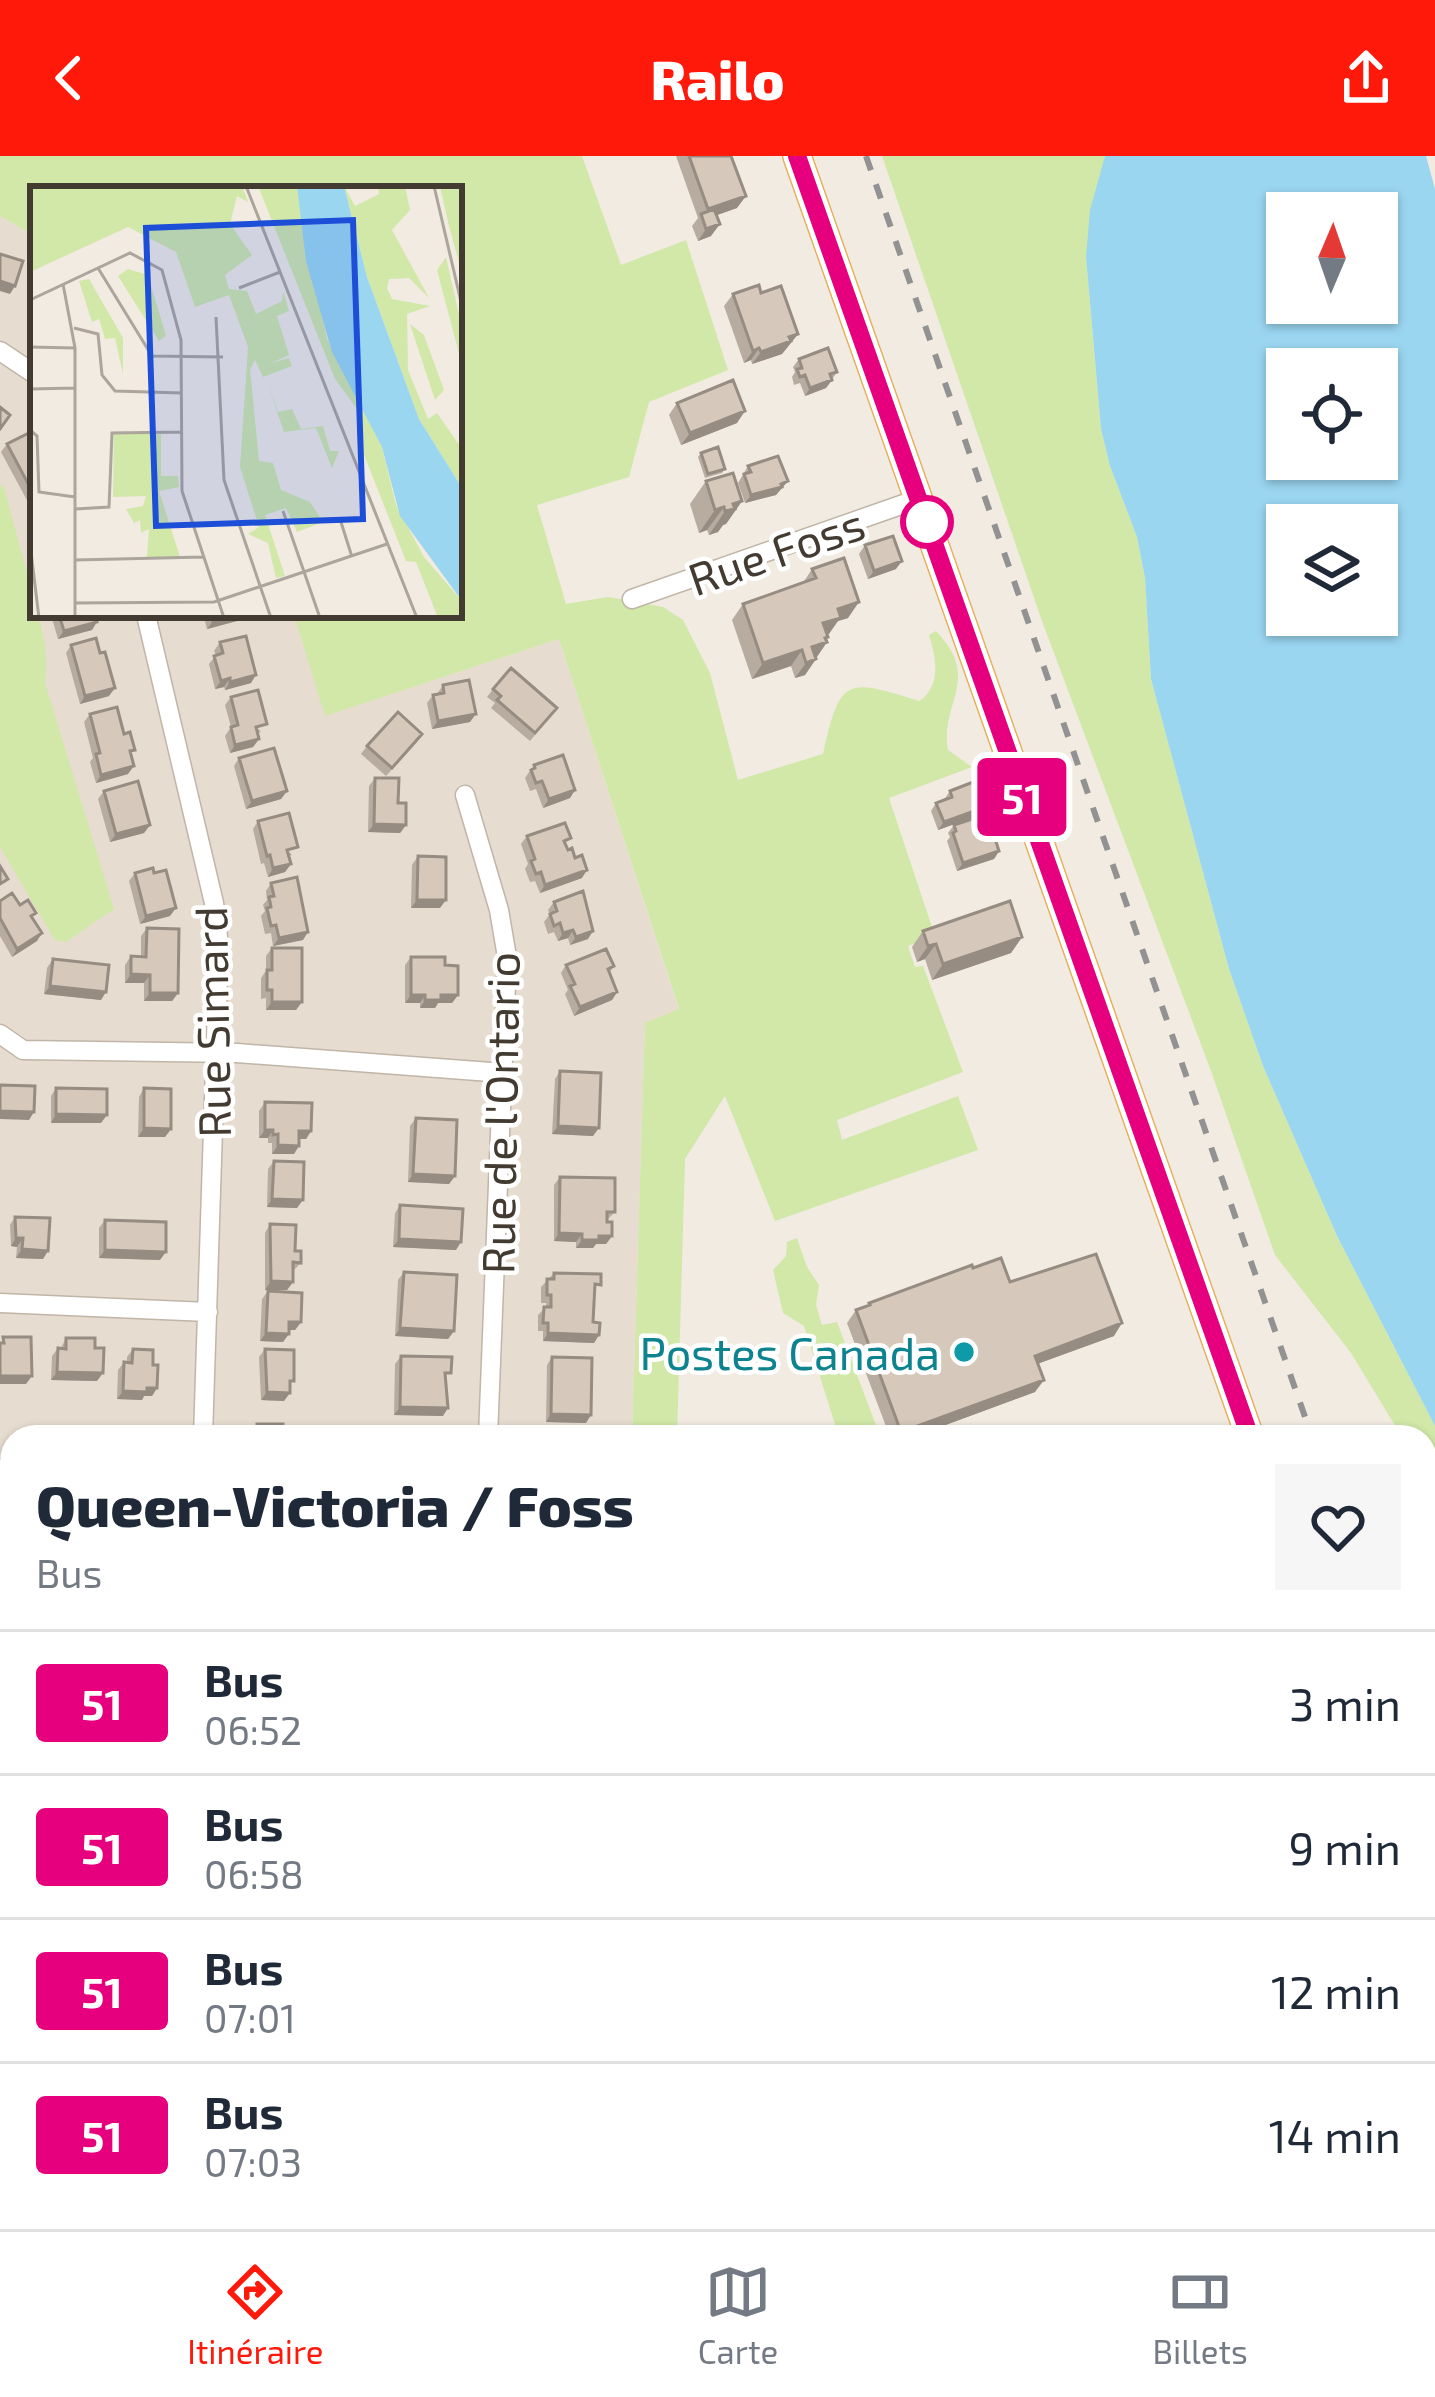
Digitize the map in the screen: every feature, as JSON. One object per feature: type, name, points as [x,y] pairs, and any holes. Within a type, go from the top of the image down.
[{"type":"main road","points":[[797,156],[1246,1425]]},
{"type":"street","points":[[0,351],[30,371]]},
{"type":"street","name":"Rue Foss","points":[[632,599],[919,499]]},
{"type":"street","name":"Rue Simard","points":[[147,618],[214,903],[219,945],[203,1425]]},
{"type":"street","name":"Rue de l'Ontario","points":[[465,794],[507,957],[489,1425]]},
{"type":"street","points":[[0,1034],[23,1050]]},
{"type":"street","points":[[0,1050],[216,1053],[504,1073]]},
{"type":"street","points":[[0,1303],[208,1312]]},
{"type":"shaded area","points":[[0,216],[30,233],[30,618],[295,618],[326,715],[559,639],[679,1010],[645,1024],[632,1425],[0,1425]]},
{"type":"green space","points":[[0,156],[582,156],[621,265],[686,240],[728,370],[649,402],[629,477],[537,505],[566,604],[608,597],[663,607],[683,620],[710,673],[738,780],[823,754],[835,710],[850,690],[876,689],[919,701],[934,679],[929,635],[936,631],[950,648],[958,678],[948,750],[972,767],[889,798],[935,936],[908,946],[915,967],[923,966],[963,1072],[837,1120],[842,1140],[958,1096],[978,1150],[775,1221],[725,1096],[685,1159],[677,1425],[632,1425],[645,1023],[679,1009],[559,639],[325,716],[295,618],[462,618],[462,186],[30,186],[30,233],[0,216]]},
{"type":"green space","points":[[882,156],[1105,156],[1086,257],[1101,429],[1137,537],[1145,578],[1151,679],[1229,969],[1263,1066],[1337,1236],[1434,1425],[1395,1425],[1351,1353],[1275,1255],[1042,621]]},
{"type":"green space","points":[[0,484],[30,585],[30,618],[39,618],[42,632],[45,683],[114,909],[66,942],[55,940],[0,847]]},
{"type":"green space","points":[[797,1238],[819,1285],[816,1305],[822,1325],[837,1322],[876,1425],[835,1425],[804,1326],[783,1313],[773,1270],[786,1256],[787,1242]]},
{"type":"water","points":[[1105,156],[1426,156],[1435,189],[1435,1425],[1337,1236],[1263,1066],[1229,969],[1151,679],[1145,578],[1137,537],[1101,429],[1086,257],[1090,210]]},
{"type":"building","points":[[689,156],[731,156],[746,196],[708,209]]},
{"type":"building","points":[[714,209],[720,224],[706,229],[701,214]]},
{"type":"building","points":[[0,254],[23,261],[15,286],[0,281]]},
{"type":"building","points":[[759,285],[761,293],[781,286],[798,334],[761,352],[759,348],[753,351],[733,294]]},
{"type":"building","points":[[828,348],[837,372],[830,374],[832,380],[810,388],[805,375],[800,377],[799,359]]},
{"type":"building","points":[[733,380],[745,411],[690,433],[677,403]]},
{"type":"building","points":[[0,407],[10,415],[0,429]]},
{"type":"building","points":[[30,432],[30,487],[7,444]]},
{"type":"building","points":[[718,447],[725,469],[708,474],[701,453]]},
{"type":"building","points":[[778,456],[788,481],[751,495],[744,474],[751,472],[748,466]]},
{"type":"building","points":[[733,473],[742,501],[733,504],[735,509],[715,510],[706,481]]},
{"type":"building","points":[[893,536],[902,561],[874,571],[865,545]]},
{"type":"building","points":[[844,558],[859,602],[838,609],[841,618],[823,623],[828,637],[827,642],[812,647],[816,659],[806,663],[802,650],[763,663],[743,604],[816,578],[812,569]]},
{"type":"building","points":[[60,618],[96,618],[97,622],[64,631]]},
{"type":"building","points":[[246,636],[256,675],[221,681],[214,656],[223,653],[220,642]]},
{"type":"building","points":[[96,638],[115,688],[85,696],[71,645]]},
{"type":"building","points":[[511,668],[557,708],[535,733],[497,700],[501,696],[493,689]]},
{"type":"building","points":[[469,680],[476,714],[438,721],[433,695],[444,693],[443,685]]},
{"type":"building","points":[[258,690],[267,724],[256,727],[259,739],[235,745],[231,727],[238,725],[231,697]]},
{"type":"building","points":[[117,707],[124,734],[130,732],[134,766],[101,775],[90,714]]},
{"type":"building","points":[[398,712],[422,734],[392,768],[367,746]]},
{"type":"building","points":[[274,748],[287,791],[252,801],[239,758]]},
{"type":"building","points":[[563,755],[575,790],[549,799],[531,770]]},
{"type":"building","points":[[375,778],[399,778],[398,803],[406,803],[406,825],[374,824]]},
{"type":"building","points":[[981,779],[991,805],[944,822],[936,803],[952,797],[950,791]]},
{"type":"building","points":[[138,781],[150,825],[116,834],[104,791]]},
{"type":"building","points":[[289,813],[298,847],[287,850],[291,864],[273,868],[258,821]]},
{"type":"building","points":[[975,818],[977,824],[989,820],[999,851],[963,863],[954,825]]},
{"type":"building","points":[[565,823],[571,838],[564,841],[568,850],[572,848],[575,858],[582,855],[587,870],[545,885],[531,861],[535,859],[527,836]]},
{"type":"building","points":[[418,856],[446,857],[446,900],[417,900]]},
{"type":"building","points":[[153,868],[154,873],[166,870],[176,908],[146,916],[135,873]]},
{"type":"building","points":[[297,877],[308,932],[279,938],[267,908],[271,907],[269,897],[274,896],[271,883]]},
{"type":"building","points":[[583,891],[593,931],[576,937],[573,930],[563,933],[560,923],[554,926],[550,914],[557,911],[554,902]]},
{"type":"building","points":[[12,893],[20,905],[28,900],[42,933],[17,949],[0,918],[0,901]]},
{"type":"building","points":[[1010,901],[1022,937],[943,964],[936,944],[928,946],[923,931]]},
{"type":"building","points":[[147,928],[179,929],[178,993],[150,993],[150,975],[131,974],[131,956],[146,957]]},
{"type":"building","points":[[272,948],[302,948],[302,1002],[272,1002],[267,970],[272,970]]},
{"type":"building","points":[[606,949],[617,992],[580,1007],[566,965]]},
{"type":"building","points":[[411,957],[445,957],[445,965],[458,966],[458,995],[425,1000],[425,995],[411,995]]},
{"type":"building","points":[[53,959],[109,965],[106,992],[50,986]]},
{"type":"building","points":[[560,1071],[601,1073],[599,1128],[558,1126]]},
{"type":"building","points":[[0,1085],[35,1086],[34,1112],[0,1111]]},
{"type":"building","points":[[56,1088],[107,1089],[107,1115],[56,1114]]},
{"type":"building","points":[[144,1088],[171,1089],[171,1129],[144,1128]]},
{"type":"building","points":[[265,1102],[312,1103],[311,1131],[299,1131],[299,1146],[278,1145],[278,1134],[265,1130]]},
{"type":"building","points":[[416,1118],[457,1120],[455,1176],[413,1174]]},
{"type":"building","points":[[274,1161],[304,1162],[303,1200],[272,1199]]},
{"type":"building","points":[[560,1177],[615,1178],[615,1212],[607,1212],[612,1236],[582,1240],[582,1234],[559,1233]]},
{"type":"building","points":[[400,1205],[463,1209],[461,1242],[399,1239]]},
{"type":"building","points":[[15,1217],[50,1218],[48,1251],[22,1249]]},
{"type":"building","points":[[105,1220],[166,1222],[166,1252],[105,1250]]},
{"type":"building","points":[[270,1224],[296,1225],[295,1251],[301,1251],[301,1263],[293,1262],[293,1282],[271,1281]]},
{"type":"building","name":"Postes Canada","points":[[1096,1254],[1122,1323],[1035,1356],[1044,1380],[920,1425],[898,1425],[856,1310],[1001,1258],[1010,1282]]},
{"type":"building","points":[[404,1272],[457,1275],[454,1331],[400,1328]]},
{"type":"building","points":[[554,1273],[601,1274],[601,1285],[595,1284],[593,1322],[600,1323],[599,1335],[548,1333],[544,1307],[551,1307],[547,1279],[554,1279]]},
{"type":"building","points":[[268,1291],[302,1293],[301,1322],[289,1322],[289,1334],[266,1333]]},
{"type":"building","points":[[3,1337],[31,1337],[32,1376],[0,1376]]},
{"type":"building","points":[[66,1338],[95,1338],[95,1348],[104,1348],[103,1373],[57,1372],[58,1348],[66,1349]]},
{"type":"building","points":[[133,1349],[153,1350],[157,1388],[123,1391],[124,1362],[132,1363]]},
{"type":"building","points":[[265,1349],[294,1350],[290,1393],[267,1392]]},
{"type":"building","points":[[401,1356],[452,1357],[451,1373],[445,1373],[448,1408],[400,1407]]},
{"type":"building","points":[[552,1357],[592,1358],[591,1415],[551,1414]]},
{"type":"railway","points":[[866,156],[1308,1425]]},
{"type":"bus line","name":"51","points":[[797,156],[1246,1425]]},
{"type":"place","name":"Postes Canada","points":[[964,1352]]}]
